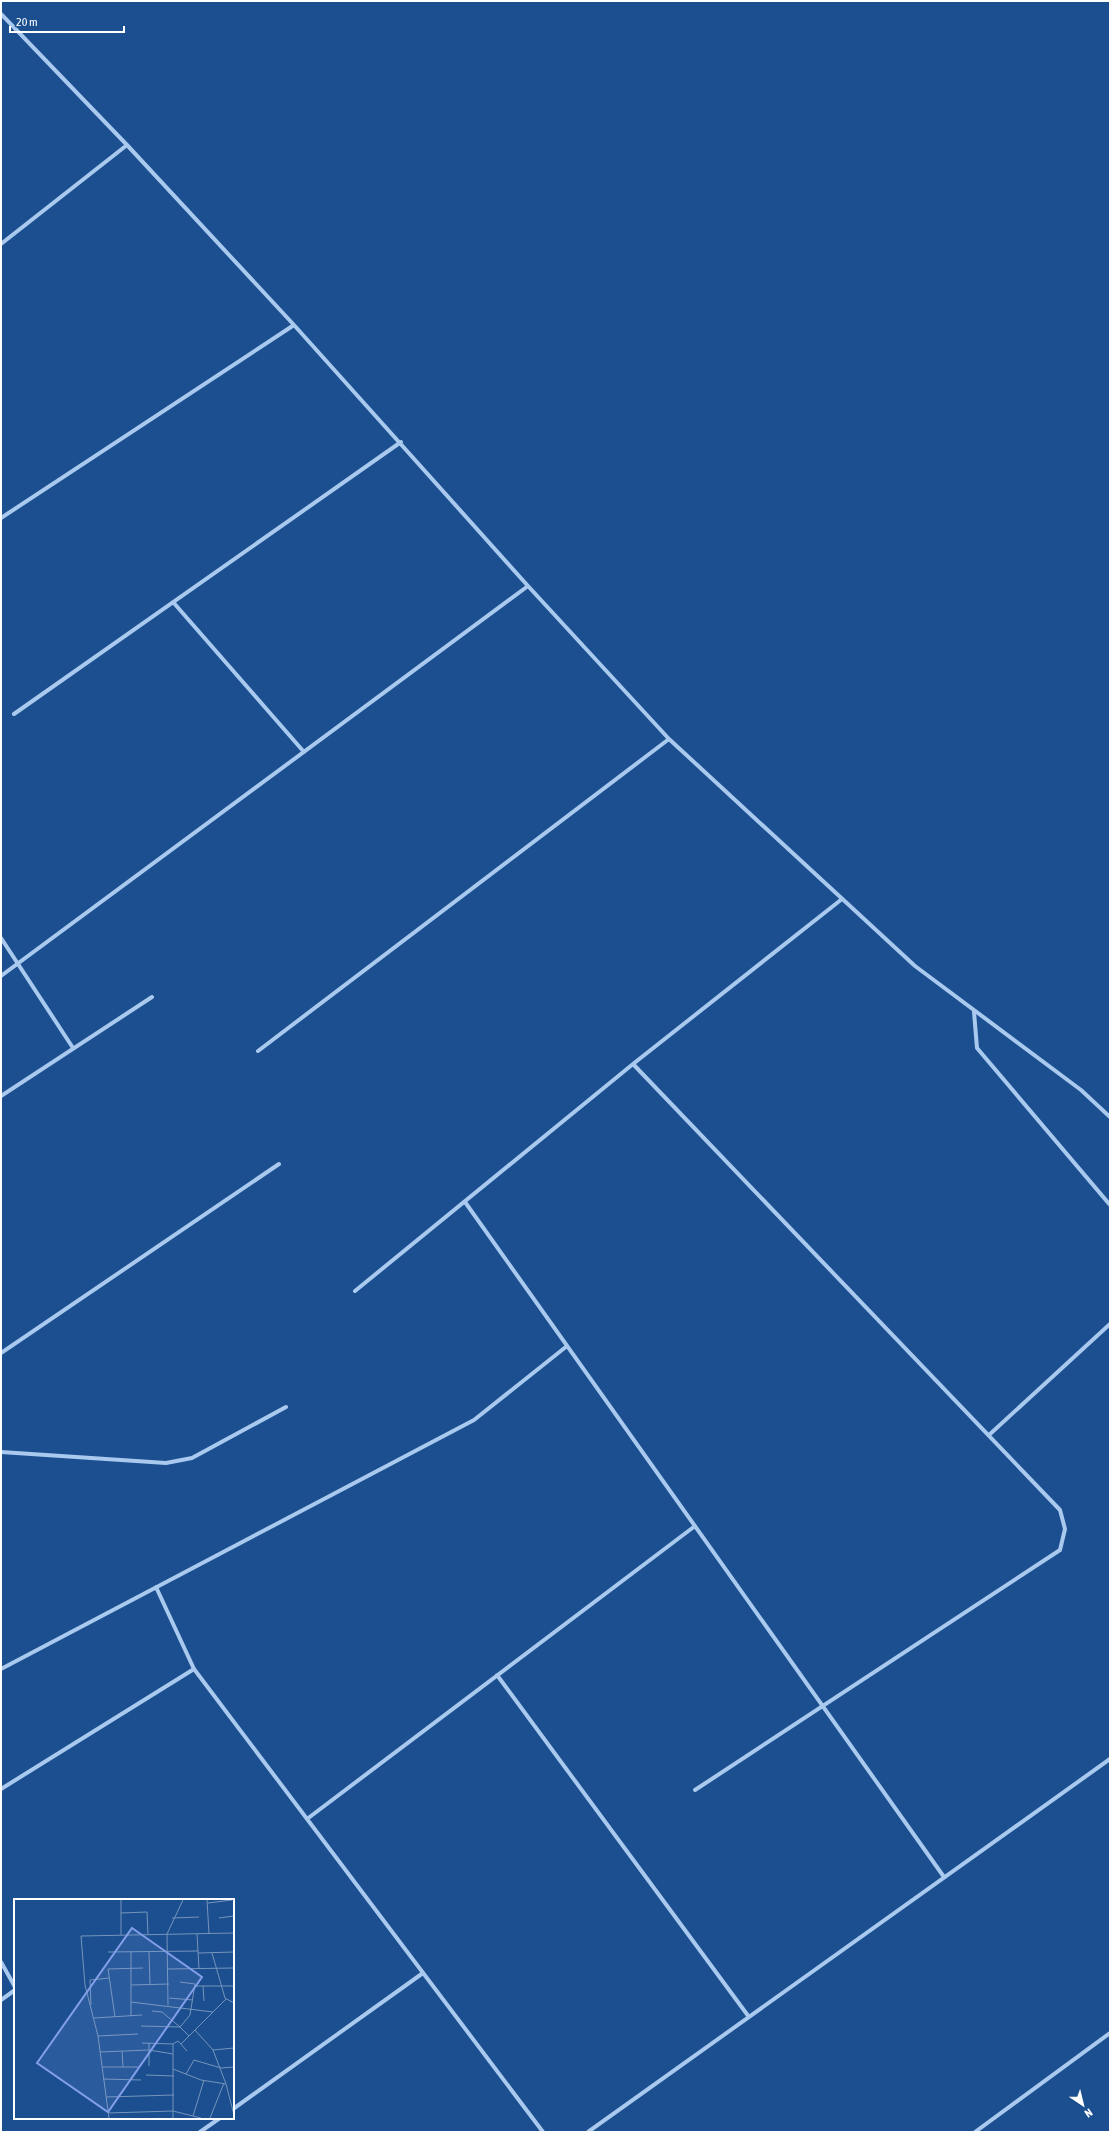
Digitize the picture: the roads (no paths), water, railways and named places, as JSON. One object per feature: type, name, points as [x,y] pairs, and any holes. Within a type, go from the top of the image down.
[{"type":"street","points":[[1,14],[127,145],[294,325],[401,442],[528,586],[669,739],[915,966],[974,1012],[1081,1090],[1110,1118]]},
{"type":"street","points":[[1,244],[127,145]]},
{"type":"street","points":[[1,518],[294,325]]},
{"type":"street","points":[[14,714],[401,442]]},
{"type":"street","points":[[1,976],[528,586]]},
{"type":"street","points":[[173,602],[304,752]]},
{"type":"street","points":[[258,1051],[669,739]]},
{"type":"street","points":[[355,1291],[633,1064],[842,899]]},
{"type":"street","points":[[1,938],[73,1048]]},
{"type":"street","points":[[1,1096],[152,998]]},
{"type":"street","points":[[974,1012],[977,1048],[1110,1205]]},
{"type":"street","points":[[633,1064],[1060,1510],[1065,1529],[1060,1550],[695,1790]]},
{"type":"street","points":[[1,1353],[279,1164]]},
{"type":"street","points":[[465,1202],[944,1878]]},
{"type":"street","points":[[989,1435],[1110,1324]]},
{"type":"street","points":[[1,1668],[474,1420],[567,1346]]},
{"type":"street","points":[[1,1452],[166,1463],[192,1458],[286,1407]]},
{"type":"street","points":[[307,1819],[695,1526]]},
{"type":"street","points":[[156,1587],[194,1669],[543,2132]]},
{"type":"street","points":[[1,1789],[194,1669]]},
{"type":"street","points":[[498,1676],[749,2017]]},
{"type":"street","points":[[588,2132],[1110,1759]]},
{"type":"street","points":[[1,1962],[14,1987]]},
{"type":"street","points":[[234,2108],[423,1973]]},
{"type":"street","points":[[1,2000],[14,1990]]},
{"type":"street","points":[[975,2132],[1110,2033]]},
{"type":"street","points":[[200,2132],[219,2119]]}]
